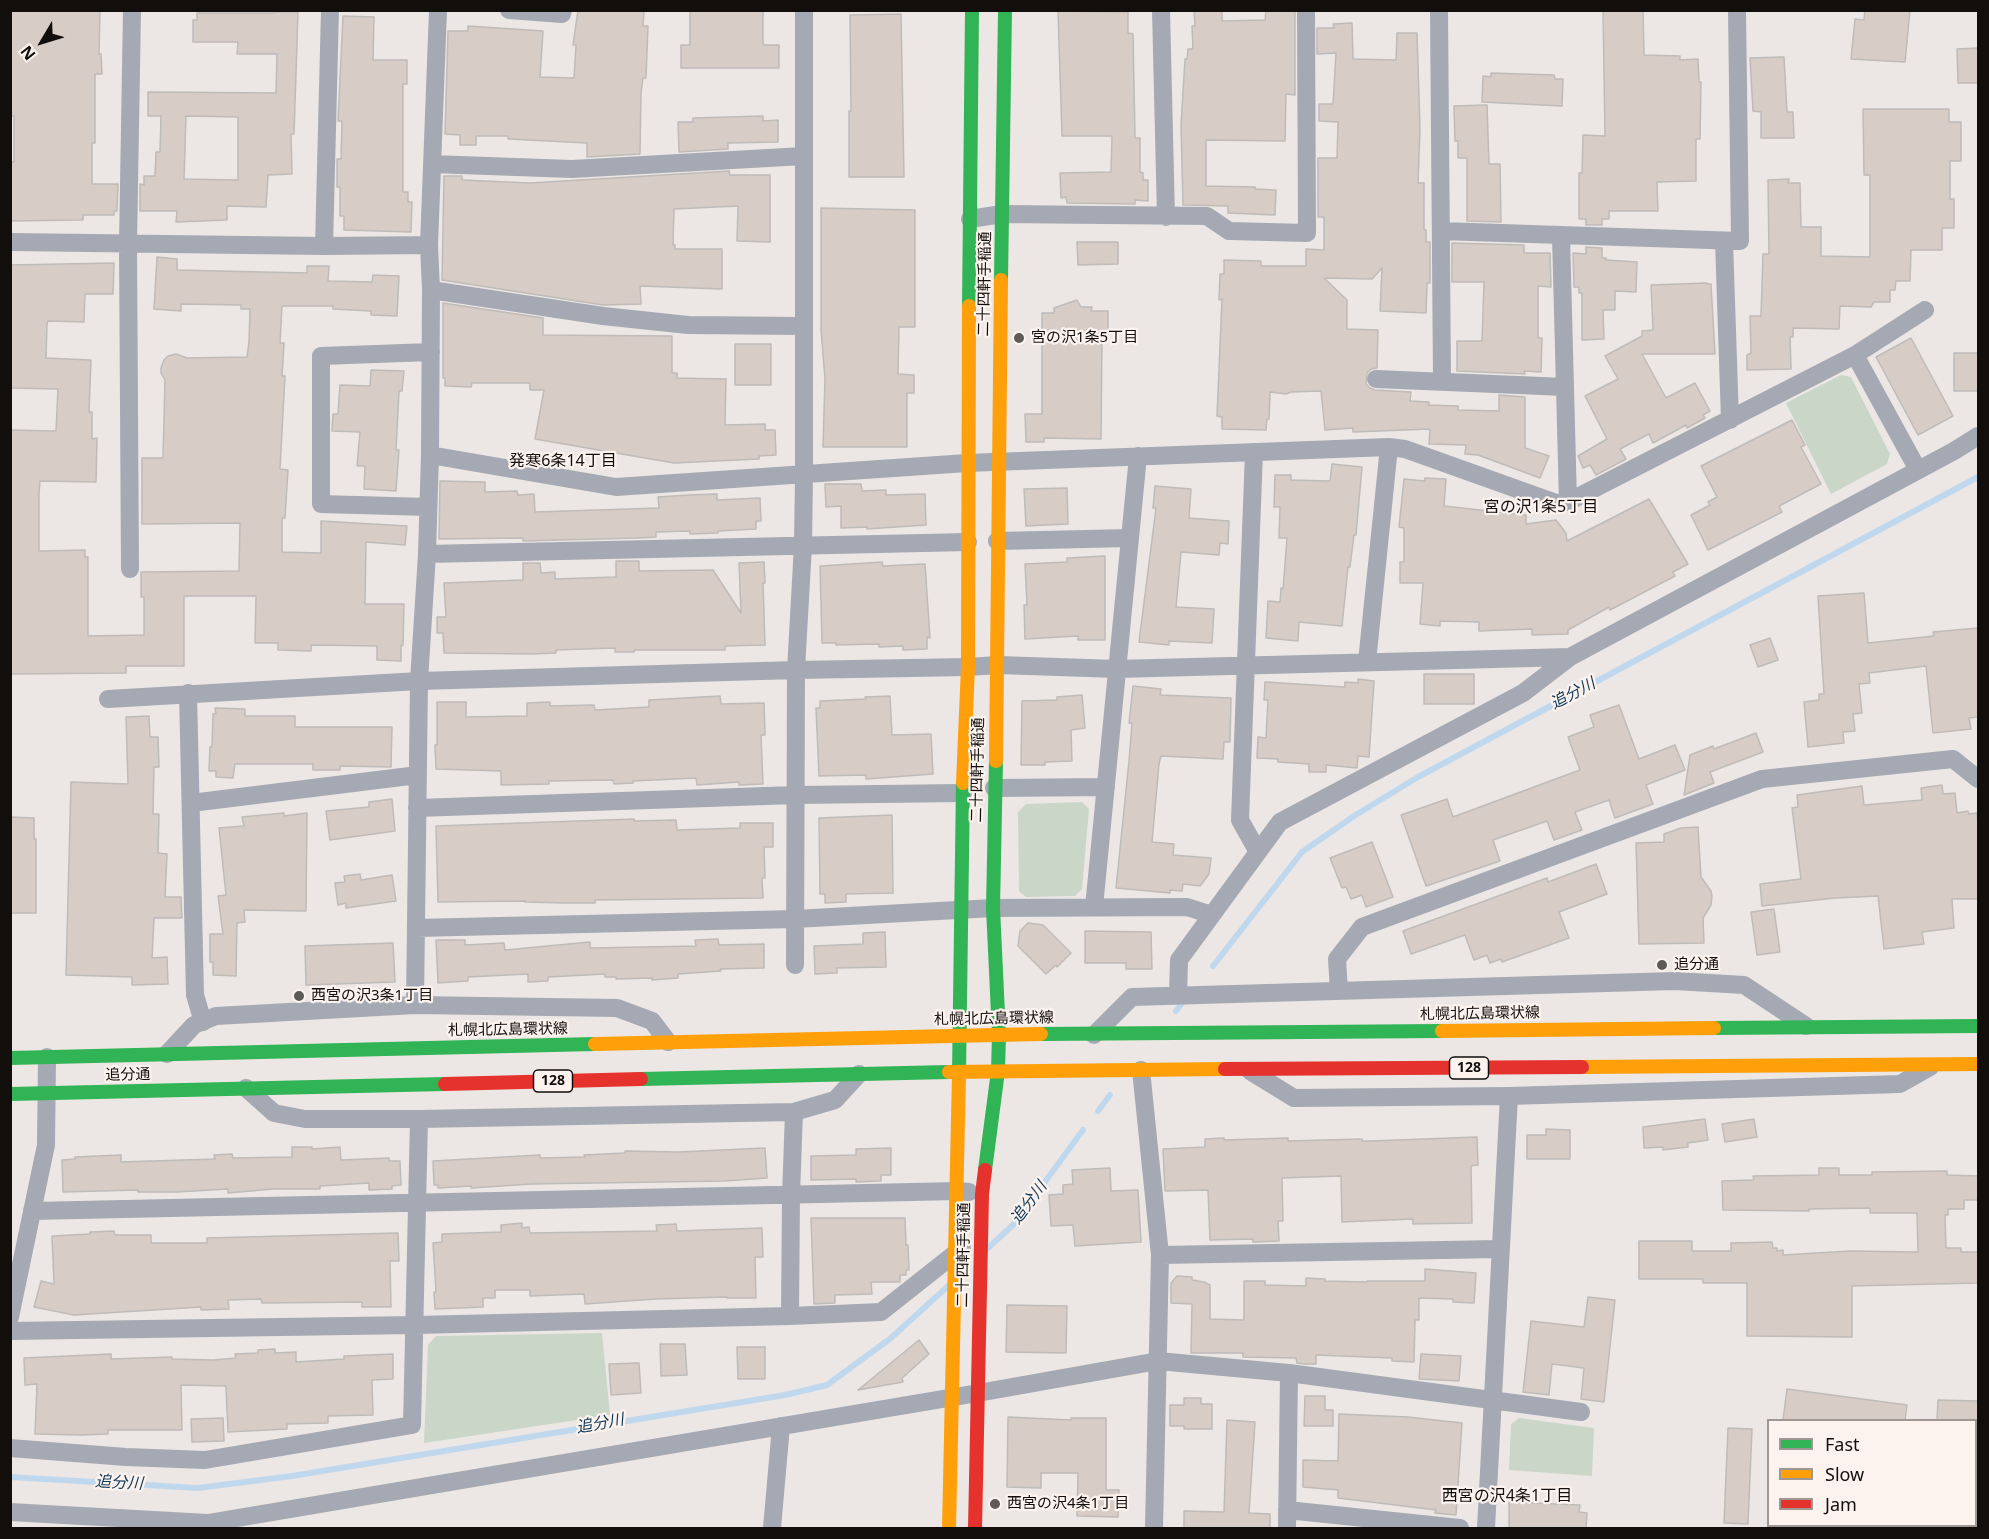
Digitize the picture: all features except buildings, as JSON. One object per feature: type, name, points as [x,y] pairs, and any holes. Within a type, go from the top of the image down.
[{"type":"main road","name":"二十四軒手稲通","points":[[949,1528],[955,1369],[963,794],[968,667],[967,463],[972,10]]},
{"type":"main road","name":"二十四軒手稲通","points":[[975,1528],[981,1194],[998,1071],[999,1035],[993,908],[1005,10]]},
{"type":"main road","name":"札幌北広島環状線","points":[[10,1058],[960,1035],[1978,1026]]},
{"type":"main road","name":"128","points":[[246,1088],[998,1071],[1978,1064]]},
{"type":"main road","name":"追分通","points":[[10,1094],[246,1088]]},
{"type":"street","points":[[130,569],[128,244],[132,10]]},
{"type":"street","points":[[324,246],[330,10]]},
{"type":"street","points":[[415,1005],[419,681],[427,554],[430,455],[429,245],[438,10]]},
{"type":"street","points":[[509,10],[562,14],[562,10]]},
{"type":"street","points":[[795,965],[796,670],[803,545],[804,475],[804,10]]},
{"type":"street","points":[[1161,10],[1166,217]]},
{"type":"street","points":[[970,219],[1002,214],[1207,216],[1229,231],[1307,233],[1306,10]]},
{"type":"street","points":[[1439,10],[1442,380]]},
{"type":"street","points":[[1441,231],[1740,241],[1737,10]]},
{"type":"street","points":[[432,164],[572,169],[804,156]]},
{"type":"street","points":[[1561,236],[1568,502]]},
{"type":"street","points":[[1724,241],[1731,420]]},
{"type":"street","points":[[10,242],[429,245]]},
{"type":"street","points":[[431,290],[687,326],[803,326]]},
{"type":"street","points":[[430,455],[616,487],[999,461],[1389,447],[1405,449],[1556,503],[1568,502],[1855,355],[1925,310]]},
{"type":"street","points":[[428,507],[321,504],[321,356],[431,352]]},
{"type":"street","points":[[1855,355],[1918,470]]},
{"type":"street","points":[[1377,379],[1565,387]]},
{"type":"street","points":[[1178,996],[1179,960],[1280,822],[1523,693],[1570,657],[1978,436]]},
{"type":"street","points":[[1367,662],[1389,447]]},
{"type":"street","points":[[1254,452],[1240,820],[1258,852]]},
{"type":"street","points":[[1094,907],[1138,456]]},
{"type":"street","points":[[997,541],[1130,538]]},
{"type":"street","points":[[427,554],[968,542]]},
{"type":"street","points":[[108,699],[419,681],[796,670],[998,665],[1117,669],[1570,657]]},
{"type":"street","points":[[188,693],[195,995],[203,1022]]},
{"type":"street","points":[[1339,991],[1337,959],[1362,927],[1762,779],[1953,759],[1978,779]]},
{"type":"street","points":[[191,803],[418,775]]},
{"type":"street","points":[[994,788],[1106,787]]},
{"type":"street","points":[[417,808],[795,795],[963,794]]},
{"type":"street","points":[[416,928],[795,919],[993,908],[1187,907],[1212,915]]},
{"type":"street","points":[[1094,1035],[1132,998],[1675,981],[1744,985],[1808,1027]]},
{"type":"street","points":[[166,1054],[195,1026],[216,1016],[415,1005],[617,1008],[652,1021],[668,1042]]},
{"type":"street","points":[[10,1317],[46,1145],[47,1057]]},
{"type":"street","points":[[1248,1070],[1294,1098],[1509,1096],[1899,1084],[1934,1065]]},
{"type":"street","points":[[1141,1070],[1160,1255],[1154,1528]]},
{"type":"street","points":[[246,1088],[274,1113],[305,1119],[794,1112],[835,1100],[859,1074]]},
{"type":"street","points":[[1486,1528],[1509,1096]]},
{"type":"street","points":[[790,1316],[794,1112]]},
{"type":"street","points":[[10,1448],[126,1457],[205,1460],[412,1425],[419,1119]]},
{"type":"street","points":[[32,1211],[958,1191],[981,1194]]},
{"type":"street","points":[[10,1331],[790,1316],[881,1312],[956,1259],[981,1232]]},
{"type":"street","points":[[1160,1255],[1500,1249]]},
{"type":"street","points":[[10,1512],[208,1526],[1158,1361],[1290,1374],[1581,1412]]},
{"type":"street","points":[[1290,1374],[1287,1519],[1460,1528]]},
{"type":"street","points":[[772,1528],[781,1425]]},
{"type":"green space","points":[[1841,375],[1851,377],[1890,454],[1887,464],[1831,494],[1786,403]]},
{"type":"green space","points":[[1082,802],[1089,809],[1082,889],[1075,896],[1026,897],[1019,891],[1018,812],[1026,804]]},
{"type":"green space","points":[[602,1333],[610,1415],[424,1443],[428,1345],[436,1336]]},
{"type":"green space","points":[[1519,1418],[1594,1428],[1592,1476],[1509,1470],[1511,1424]]},
{"type":"waterway","name":"追分川","points":[[1213,966],[1302,852],[1354,816],[1418,777],[1978,477]]},
{"type":"waterway","name":"追分川","points":[[1176,1011],[1182,1003]]},
{"type":"waterway","name":"追分川","points":[[1098,1111],[1110,1095]]},
{"type":"waterway","name":"追分川","points":[[988,1248],[1014,1224],[1083,1130]]},
{"type":"waterway","name":"追分川","points":[[10,1477],[198,1488],[292,1476],[785,1395],[827,1385],[891,1338],[948,1286]]},
{"type":"traffic: fast","points":[[969,306],[972,10]]},
{"type":"traffic: fast","points":[[1001,280],[1005,10]]},
{"type":"traffic: fast","points":[[985,1170],[998,1071],[999,1035],[993,908],[996,761]]},
{"type":"traffic: fast","points":[[959,1074],[963,783]]},
{"type":"traffic: fast","points":[[1714,1028],[1978,1026]]},
{"type":"traffic: fast","points":[[1041,1034],[1442,1031]]},
{"type":"traffic: fast","points":[[10,1058],[595,1044]]},
{"type":"traffic: fast","points":[[641,1079],[949,1072]]},
{"type":"traffic: fast","points":[[10,1094],[445,1084]]},
{"type":"traffic: slow","points":[[996,761],[1001,280]]},
{"type":"traffic: slow","points":[[963,783],[968,667],[969,306]]},
{"type":"traffic: slow","points":[[1442,1031],[1714,1028]]},
{"type":"traffic: slow","points":[[595,1044],[1041,1034]]},
{"type":"traffic: slow","points":[[1582,1067],[1978,1064]]},
{"type":"traffic: slow","points":[[949,1072],[1225,1069]]},
{"type":"traffic: slow","points":[[949,1528],[959,1074]]},
{"type":"traffic: jam","points":[[1225,1069],[1582,1067]]},
{"type":"traffic: jam","points":[[445,1084],[641,1079]]},
{"type":"traffic: jam","points":[[975,1528],[982,1194],[985,1170]]},
{"type":"place","name":"宮の沢1条5丁目","points":[[1019,338]]},
{"type":"place","name":"追分通","points":[[1662,965]]},
{"type":"place","name":"西宮の沢3条1丁目","points":[[299,996]]},
{"type":"place","name":"西宮の沢4条1丁目","points":[[995,1504]]},
{"type":"district","name":"発寒6条14丁目","points":[[563,461]]},
{"type":"district","name":"宮の沢1条5丁目","points":[[1541,507]]},
{"type":"district","name":"西宮の沢4条1丁目","points":[[1507,1496]]}]
